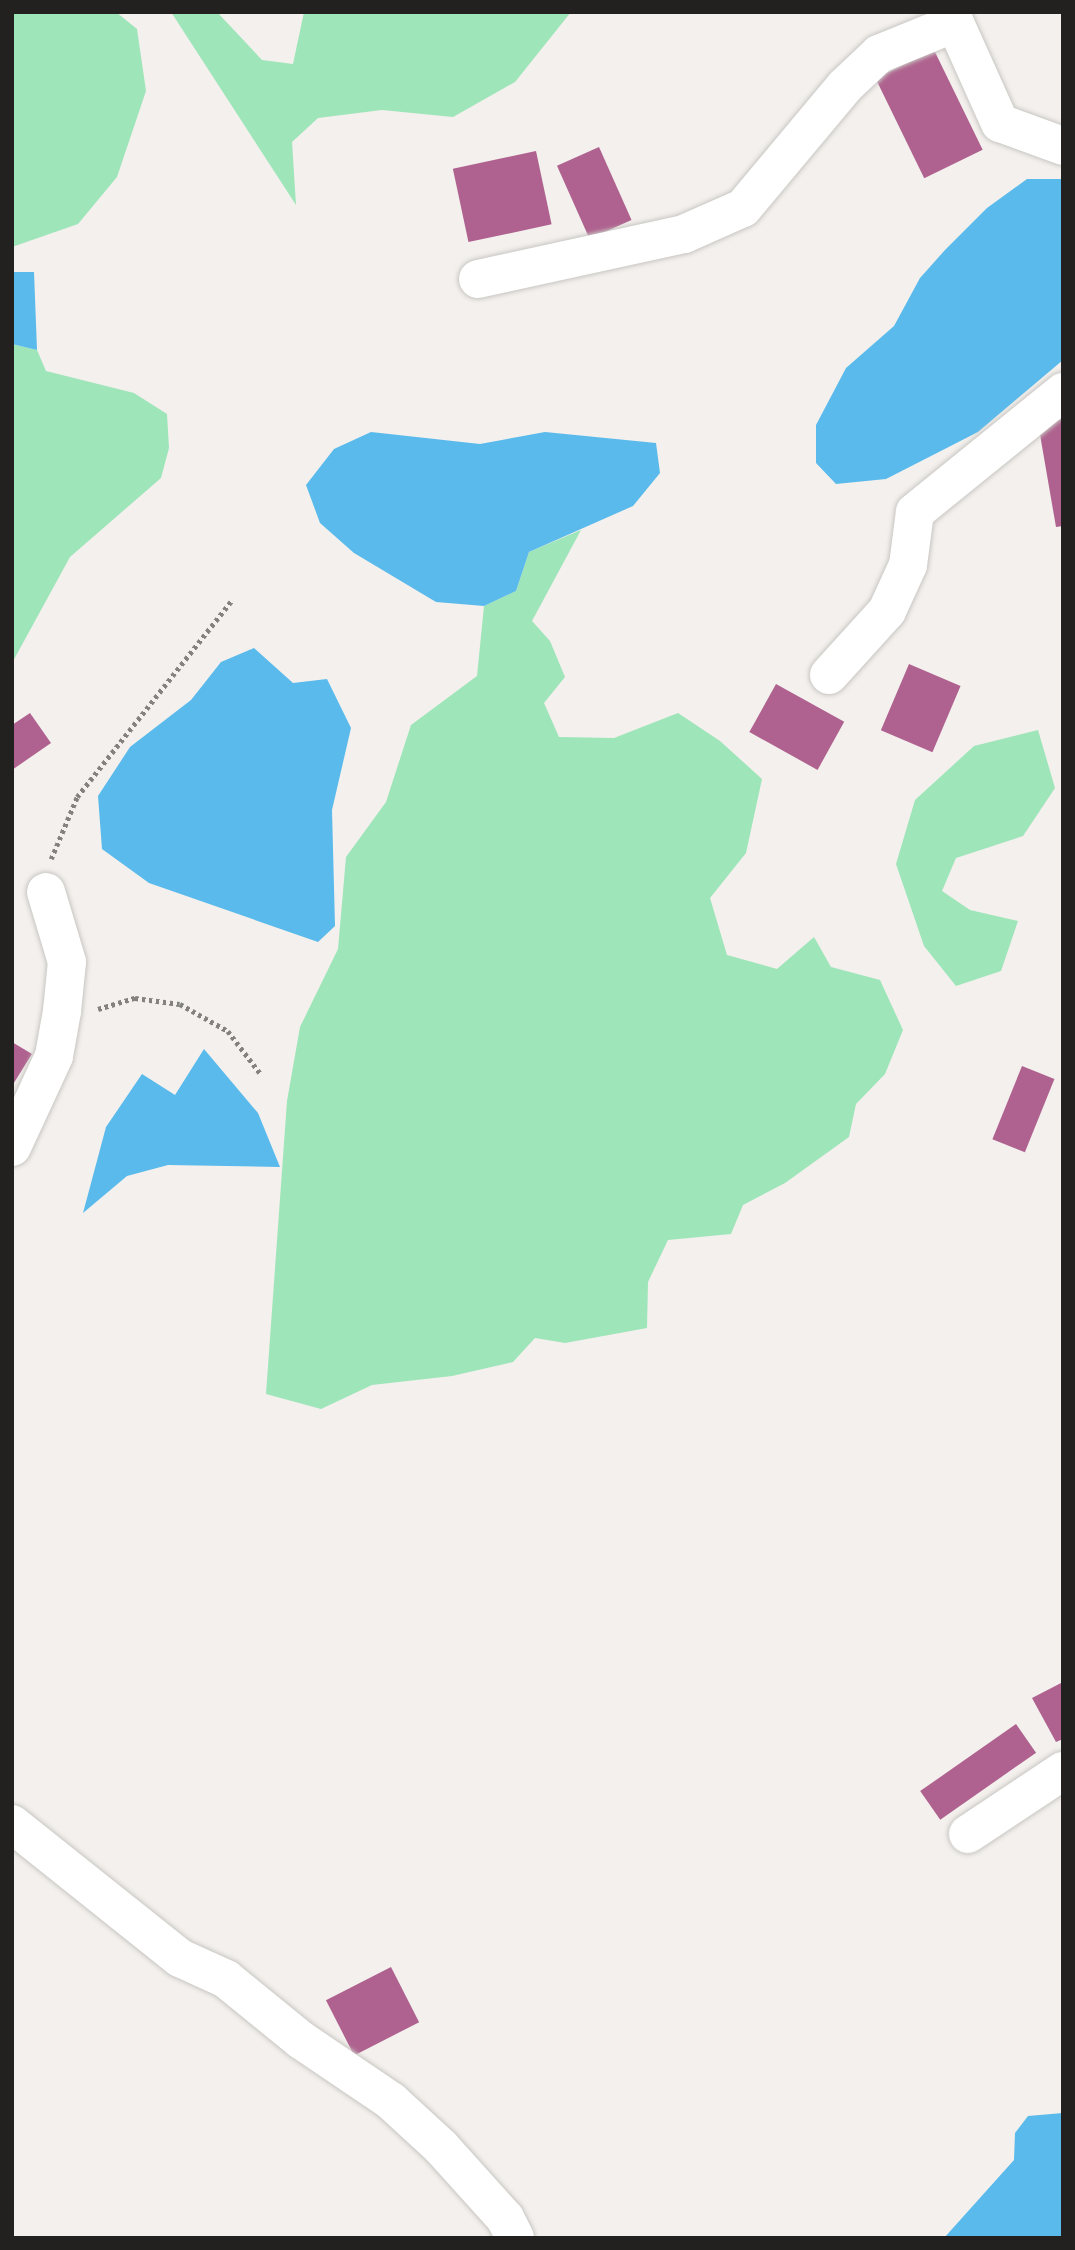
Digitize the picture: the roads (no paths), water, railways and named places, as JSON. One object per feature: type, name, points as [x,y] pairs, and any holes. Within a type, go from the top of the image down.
[{"type":"street","points":[[478,279],[684,234],[743,208],[845,86],[879,54],[953,18],[1000,123],[1063,146]]},
{"type":"street","points":[[829,675],[887,611],[908,565],[915,512],[1063,392]]},
{"type":"street","points":[[12,1147],[54,1056],[62,1011],[67,962],[46,892]]},
{"type":"street","points":[[968,1834],[1063,1771]]},
{"type":"street","points":[[12,1824],[180,1958],[226,1979],[301,2040],[391,2101],[441,2147],[505,2218],[515,2238]]},
{"type":"water","points":[[1027,179],[1063,179],[1063,360],[978,432],[886,479],[836,484],[816,463],[816,425],[846,368],[894,326],[920,278],[945,250],[987,208]]},
{"type":"water","points":[[12,272],[34,272],[37,350],[12,344]]},
{"type":"water","points":[[371,432],[480,444],[545,432],[656,443],[660,473],[633,506],[529,552],[516,591],[484,606],[436,602],[354,553],[320,523],[306,485],[334,449]]},
{"type":"water","points":[[254,648],[293,683],[327,679],[351,728],[332,810],[335,926],[318,942],[149,883],[102,849],[98,796],[130,747],[191,700],[221,662]]},
{"type":"water","points":[[204,1049],[258,1113],[280,1167],[168,1165],[127,1176],[83,1213],[106,1127],[142,1074],[175,1095]]},
{"type":"water","points":[[1063,2113],[1063,2238],[944,2238],[1014,2160],[1015,2133],[1028,2116]]}]
